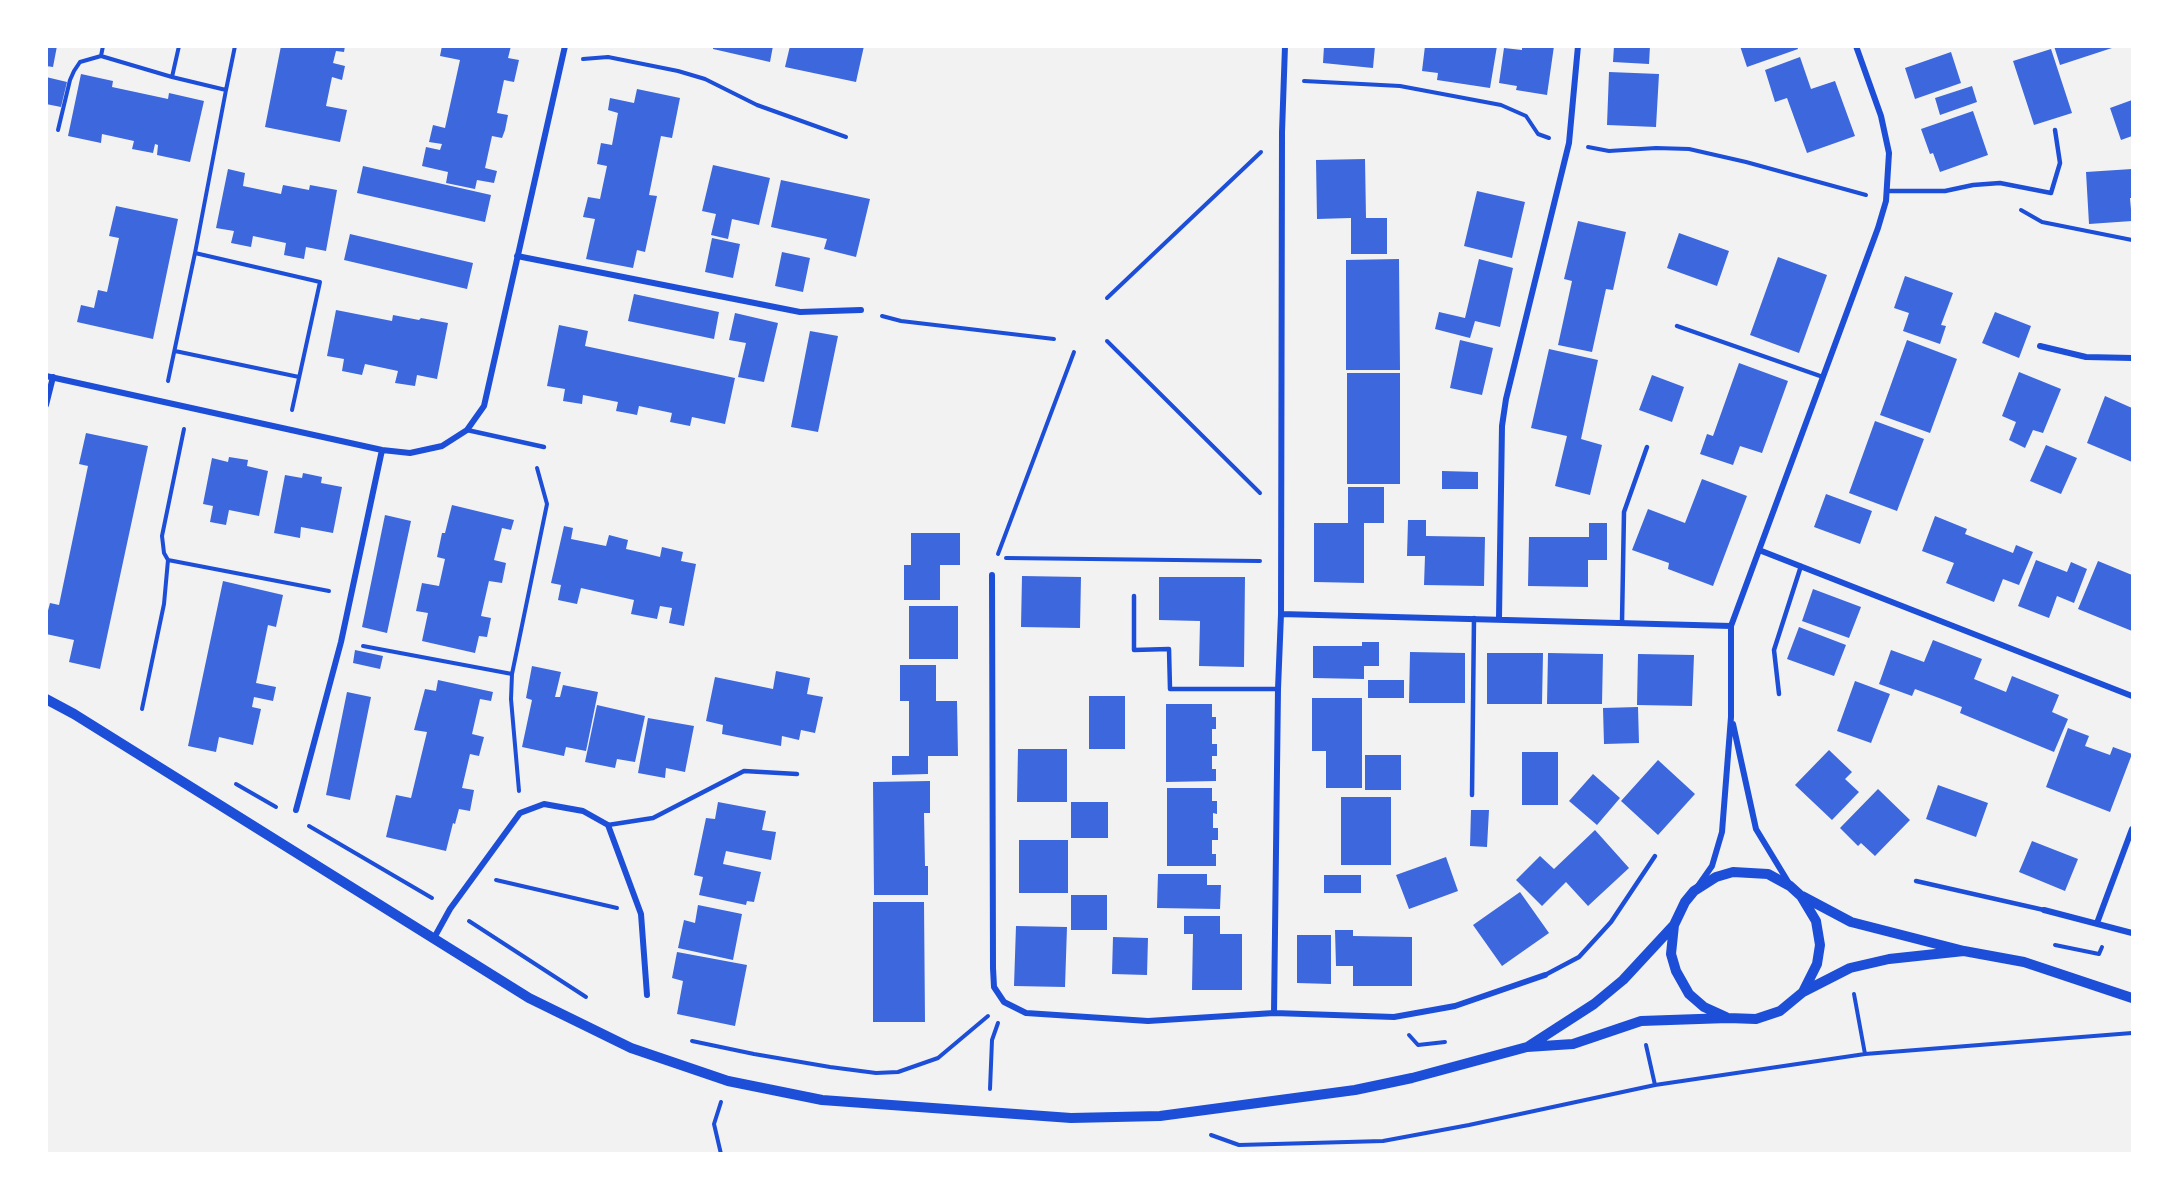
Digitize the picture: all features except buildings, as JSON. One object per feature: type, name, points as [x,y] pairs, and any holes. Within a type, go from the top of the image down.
[{"type":"street","points":[[46,405],[50,376],[382,450],[410,453],[442,446],[467,430],[484,405],[565,46]]},
{"type":"street","points":[[1274,1013],[1281,614],[1282,132],[1285,46]]},
{"type":"street","points":[[1499,618],[1502,426],[1506,399],[1569,144],[1578,46]]},
{"type":"street","points":[[1728,1018],[1704,1007],[1689,994],[1676,970],[1671,954],[1674,926],[1685,902],[1712,866],[1722,832],[1731,717],[1731,626],[1878,228],[1887,191],[1889,153],[1881,116],[1856,46]]},
{"type":"street","points":[[517,256],[800,312],[861,310]]},
{"type":"street","points":[[2040,346],[2085,357],[2133,358]]},
{"type":"street","points":[[296,810],[341,642],[382,450]]},
{"type":"street","points":[[1759,550],[2133,696]]},
{"type":"street","points":[[992,575],[993,968],[994,987],[1004,1002],[1026,1013],[1148,1021],[1274,1013],[1394,1017],[1455,1006],[1545,975]]},
{"type":"street","points":[[1281,614],[1499,618],[1731,626]]},
{"type":"street","points":[[46,699],[529,998],[631,1048],[728,1081],[822,1100],[1071,1118],[1160,1116],[1355,1090],[1412,1078],[1527,1047],[1573,1044],[1641,1021],[1756,1019],[1780,1011],[1803,992],[1850,968],[1889,958],[1964,951]]},
{"type":"street","points":[[1731,717],[1756,829],[1790,886]]},
{"type":"street","points":[[434,938],[450,909],[520,813],[544,804],[583,811],[608,825],[640,914],[647,995]]},
{"type":"street","points":[[2097,923],[2133,829]]},
{"type":"street","points":[[1694,891],[1716,877],[1733,872],[1768,874],[1790,886],[1801,896],[1851,922],[1964,951],[2024,962],[2133,998]]},
{"type":"street","points":[[1801,896],[1816,921],[1820,945],[1817,964],[1803,992]]},
{"type":"street","points":[[2044,910],[2133,933]]},
{"type":"street","points":[[1527,1047],[1594,1004],[1623,980],[1674,926]]},
{"type":"lane","points":[[1887,191],[1945,191],[1972,185],[2000,183],[2051,193],[2060,163],[2055,130]]},
{"type":"lane","points":[[1677,326],[1823,377]]},
{"type":"lane","points":[[467,430],[544,447]]},
{"type":"lane","points":[[1622,622],[1624,512],[1647,447]]},
{"type":"lane","points":[[1779,694],[1774,650],[1801,566]]},
{"type":"lane","points":[[1134,596],[1134,650],[1169,649],[1170,689],[1278,689]]},
{"type":"lane","points":[[1472,795],[1474,618]]},
{"type":"lane","points":[[608,825],[653,818],[744,771],[797,774]]},
{"type":"lane","points":[[1545,975],[1579,957],[1611,922],[1655,856]]},
{"type":"lane","points":[[1916,881],[2044,910]]},
{"type":"path","points":[[101,56],[103,46]]},
{"type":"path","points":[[172,77],[179,46]]},
{"type":"path","points":[[163,402],[195,253],[235,46]]},
{"type":"path","points":[[58,130],[74,70],[80,62],[101,56],[226,90]]},
{"type":"path","points":[[561,62],[608,57],[678,70],[705,79],[757,105],[846,137]]},
{"type":"path","points":[[1107,298],[1282,132]]},
{"type":"path","points":[[2012,206],[2042,222],[2133,240]]},
{"type":"path","points":[[195,253],[320,282],[287,430]]},
{"type":"path","points":[[861,310],[901,321],[1054,339]]},
{"type":"path","points":[[1107,341],[1281,514]]},
{"type":"path","points":[[175,351],[299,377]]},
{"type":"path","points":[[1074,352],[996,558],[1280,561]]},
{"type":"path","points":[[142,709],[164,604],[168,560],[164,553],[162,536],[189,408]]},
{"type":"path","points":[[520,813],[511,699],[512,674],[547,504],[531,444]]},
{"type":"path","points":[[168,560],[350,595]]},
{"type":"path","points":[[341,642],[512,674]]},
{"type":"path","points":[[229,780],[281,810]]},
{"type":"path","points":[[302,822],[450,909],[590,999]]},
{"type":"path","points":[[475,875],[640,914]]},
{"type":"path","points":[[2054,944],[2099,954],[2110,927]]},
{"type":"path","points":[[685,1038],[745,1053],[830,1067],[876,1073],[898,1072],[938,1058],[1004,1002]]},
{"type":"path","points":[[989,1113],[992,1040],[1004,1002]]},
{"type":"path","points":[[1394,1017],[1418,1045],[1448,1042]]},
{"type":"path","points":[[1209,1134],[1239,1145],[1383,1141],[1655,1085],[1865,1054],[2133,1033]]},
{"type":"path","points":[[722,1154],[714,1124],[728,1081]]}]
